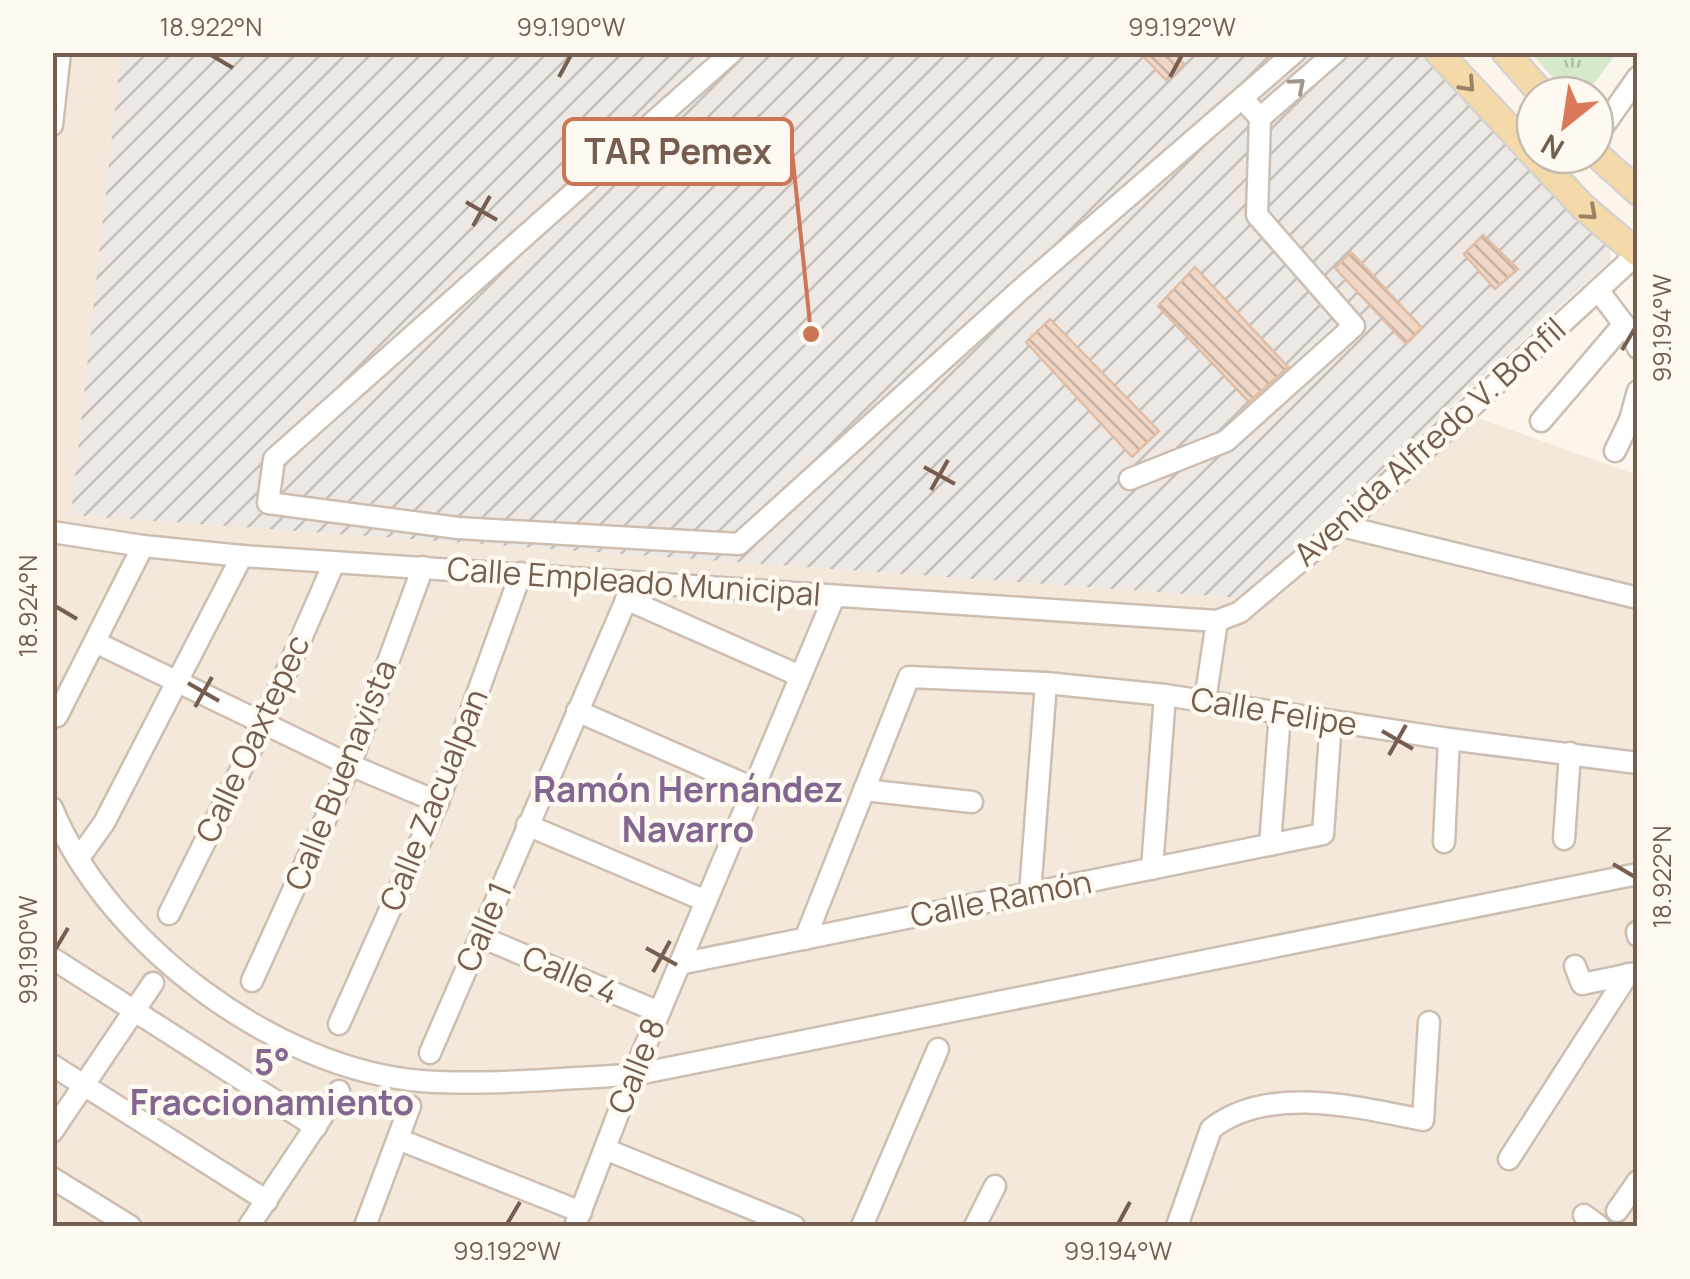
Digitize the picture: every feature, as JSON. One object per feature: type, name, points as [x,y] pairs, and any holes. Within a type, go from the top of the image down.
[{"type":"main road","points":[[1438,52],[1582,206],[1637,254]]},
{"type":"main road","points":[[1505,52],[1525,75]]},
{"type":"main road","points":[[1615,171],[1638,192]]},
{"type":"street","points":[[52,125],[60,52]]},
{"type":"street","points":[[732,52],[274,459],[268,503],[458,528],[739,544],[1019,291],[1295,52]]},
{"type":"street","points":[[1260,118],[1336,52]]},
{"type":"street","points":[[1615,110],[1638,77]]},
{"type":"street","points":[[1130,479],[1226,440],[1354,326],[1257,216],[1260,118],[1243,100]]},
{"type":"street","name":"Avenida Alfredo V. Bonfil","points":[[1217,621],[1240,612],[1342,526],[1637,254]]},
{"type":"street","points":[[1598,290],[1638,348]]},
{"type":"street","points":[[1542,421],[1624,324]]},
{"type":"street","points":[[1615,451],[1638,391]]},
{"type":"street","points":[[1342,526],[1638,598]]},
{"type":"street","name":"Calle Empleado Municipal","points":[[52,532],[242,556],[522,573],[630,590],[834,597],[1217,621]]},
{"type":"street","points":[[57,716],[143,546]]},
{"type":"street","points":[[86,846],[104,823],[242,556]]},
{"type":"street","name":"Calle Oaxtepec","points":[[169,914],[264,723],[334,563]]},
{"type":"street","name":"Calle Buenavista","points":[[252,981],[350,766],[423,567]]},
{"type":"street","name":"Calle Zacualpan","points":[[339,1024],[438,802],[522,573]]},
{"type":"street","points":[[630,590],[800,676]]},
{"type":"street","name":"Calle 1","points":[[430,1053],[630,590]]},
{"type":"street","name":"Calle 8","points":[[578,1219],[632,1074],[834,597]]},
{"type":"street","points":[[1205,701],[1217,621]]},
{"type":"street","points":[[95,642],[350,766],[438,802]]},
{"type":"street","name":"Calle Felipe","points":[[864,790],[909,677],[1046,683],[1165,695],[1448,739],[1638,762]]},
{"type":"street","points":[[1030,893],[1046,683]]},
{"type":"street","points":[[1152,869],[1165,695]]},
{"type":"street","points":[[577,711],[753,788]]},
{"type":"street","points":[[1270,845],[1280,714]]},
{"type":"street","name":"Calle Ramón","points":[[679,964],[1322,834],[1330,721]]},
{"type":"street","points":[[1444,842],[1448,739]]},
{"type":"street","points":[[1564,839],[1570,754]]},
{"type":"street","points":[[805,938],[864,790],[972,802]]},
{"type":"street","points":[[52,808],[77,853],[127,925],[162,958],[232,1012],[324,1059],[418,1080],[495,1083],[632,1074],[1638,874]]},
{"type":"street","points":[[527,825],[706,901]]},
{"type":"street","name":"Calle 4","points":[[480,938],[659,1012]]},
{"type":"street","points":[[52,958],[316,1127]]},
{"type":"street","points":[[1575,966],[1582,984],[1633,974]]},
{"type":"street","points":[[1509,1158],[1633,974]]},
{"type":"street","points":[[52,1132],[153,984]]},
{"type":"street","points":[[1177,1226],[1211,1129],[1223,1120],[1284,1102],[1353,1106],[1423,1120],[1429,1022]]},
{"type":"street","points":[[862,1226],[938,1049]]},
{"type":"street","points":[[52,1065],[267,1200]]},
{"type":"street","points":[[250,1226],[339,1091]]},
{"type":"street","points":[[365,1226],[410,1106]]},
{"type":"street","points":[[398,1139],[578,1219]]},
{"type":"street","points":[[605,1148],[794,1226]]},
{"type":"street","points":[[52,1178],[130,1226]]},
{"type":"street","points":[[1618,1211],[1638,1181]]},
{"type":"street","points":[[975,1226],[994,1186]]},
{"type":"shaded area","points":[[694,52],[706,65],[722,52],[1424,53],[1515,148],[1515,175],[1540,175],[1610,248],[1611,260],[1242,598],[71,515],[121,53]]},
{"type":"shaded area","points":[[52,53],[121,53],[72,515],[1242,598],[1450,408],[1637,475],[1637,1226],[53,1226]]},
{"type":"green space","points":[[1531,53],[1617,53],[1600,75],[1551,75]]},
{"type":"building","points":[[1139,52],[1174,52],[1184,64],[1166,80]]},
{"type":"building","points":[[1483,235],[1518,269],[1495,289],[1464,254]]},
{"type":"building","points":[[1351,252],[1422,328],[1406,344],[1335,268]]},
{"type":"building","points":[[1195,267],[1288,367],[1249,402],[1158,306]]},
{"type":"building","points":[[1050,319],[1159,431],[1132,457],[1026,342]]},
{"type":"place","name":"TAR Pemex","points":[[811,334]]},
{"type":"district","name":"Ramón Hernández Navarro","points":[[688,810]]},
{"type":"district","name":"5° Fraccionamiento","points":[[272,1083]]}]
